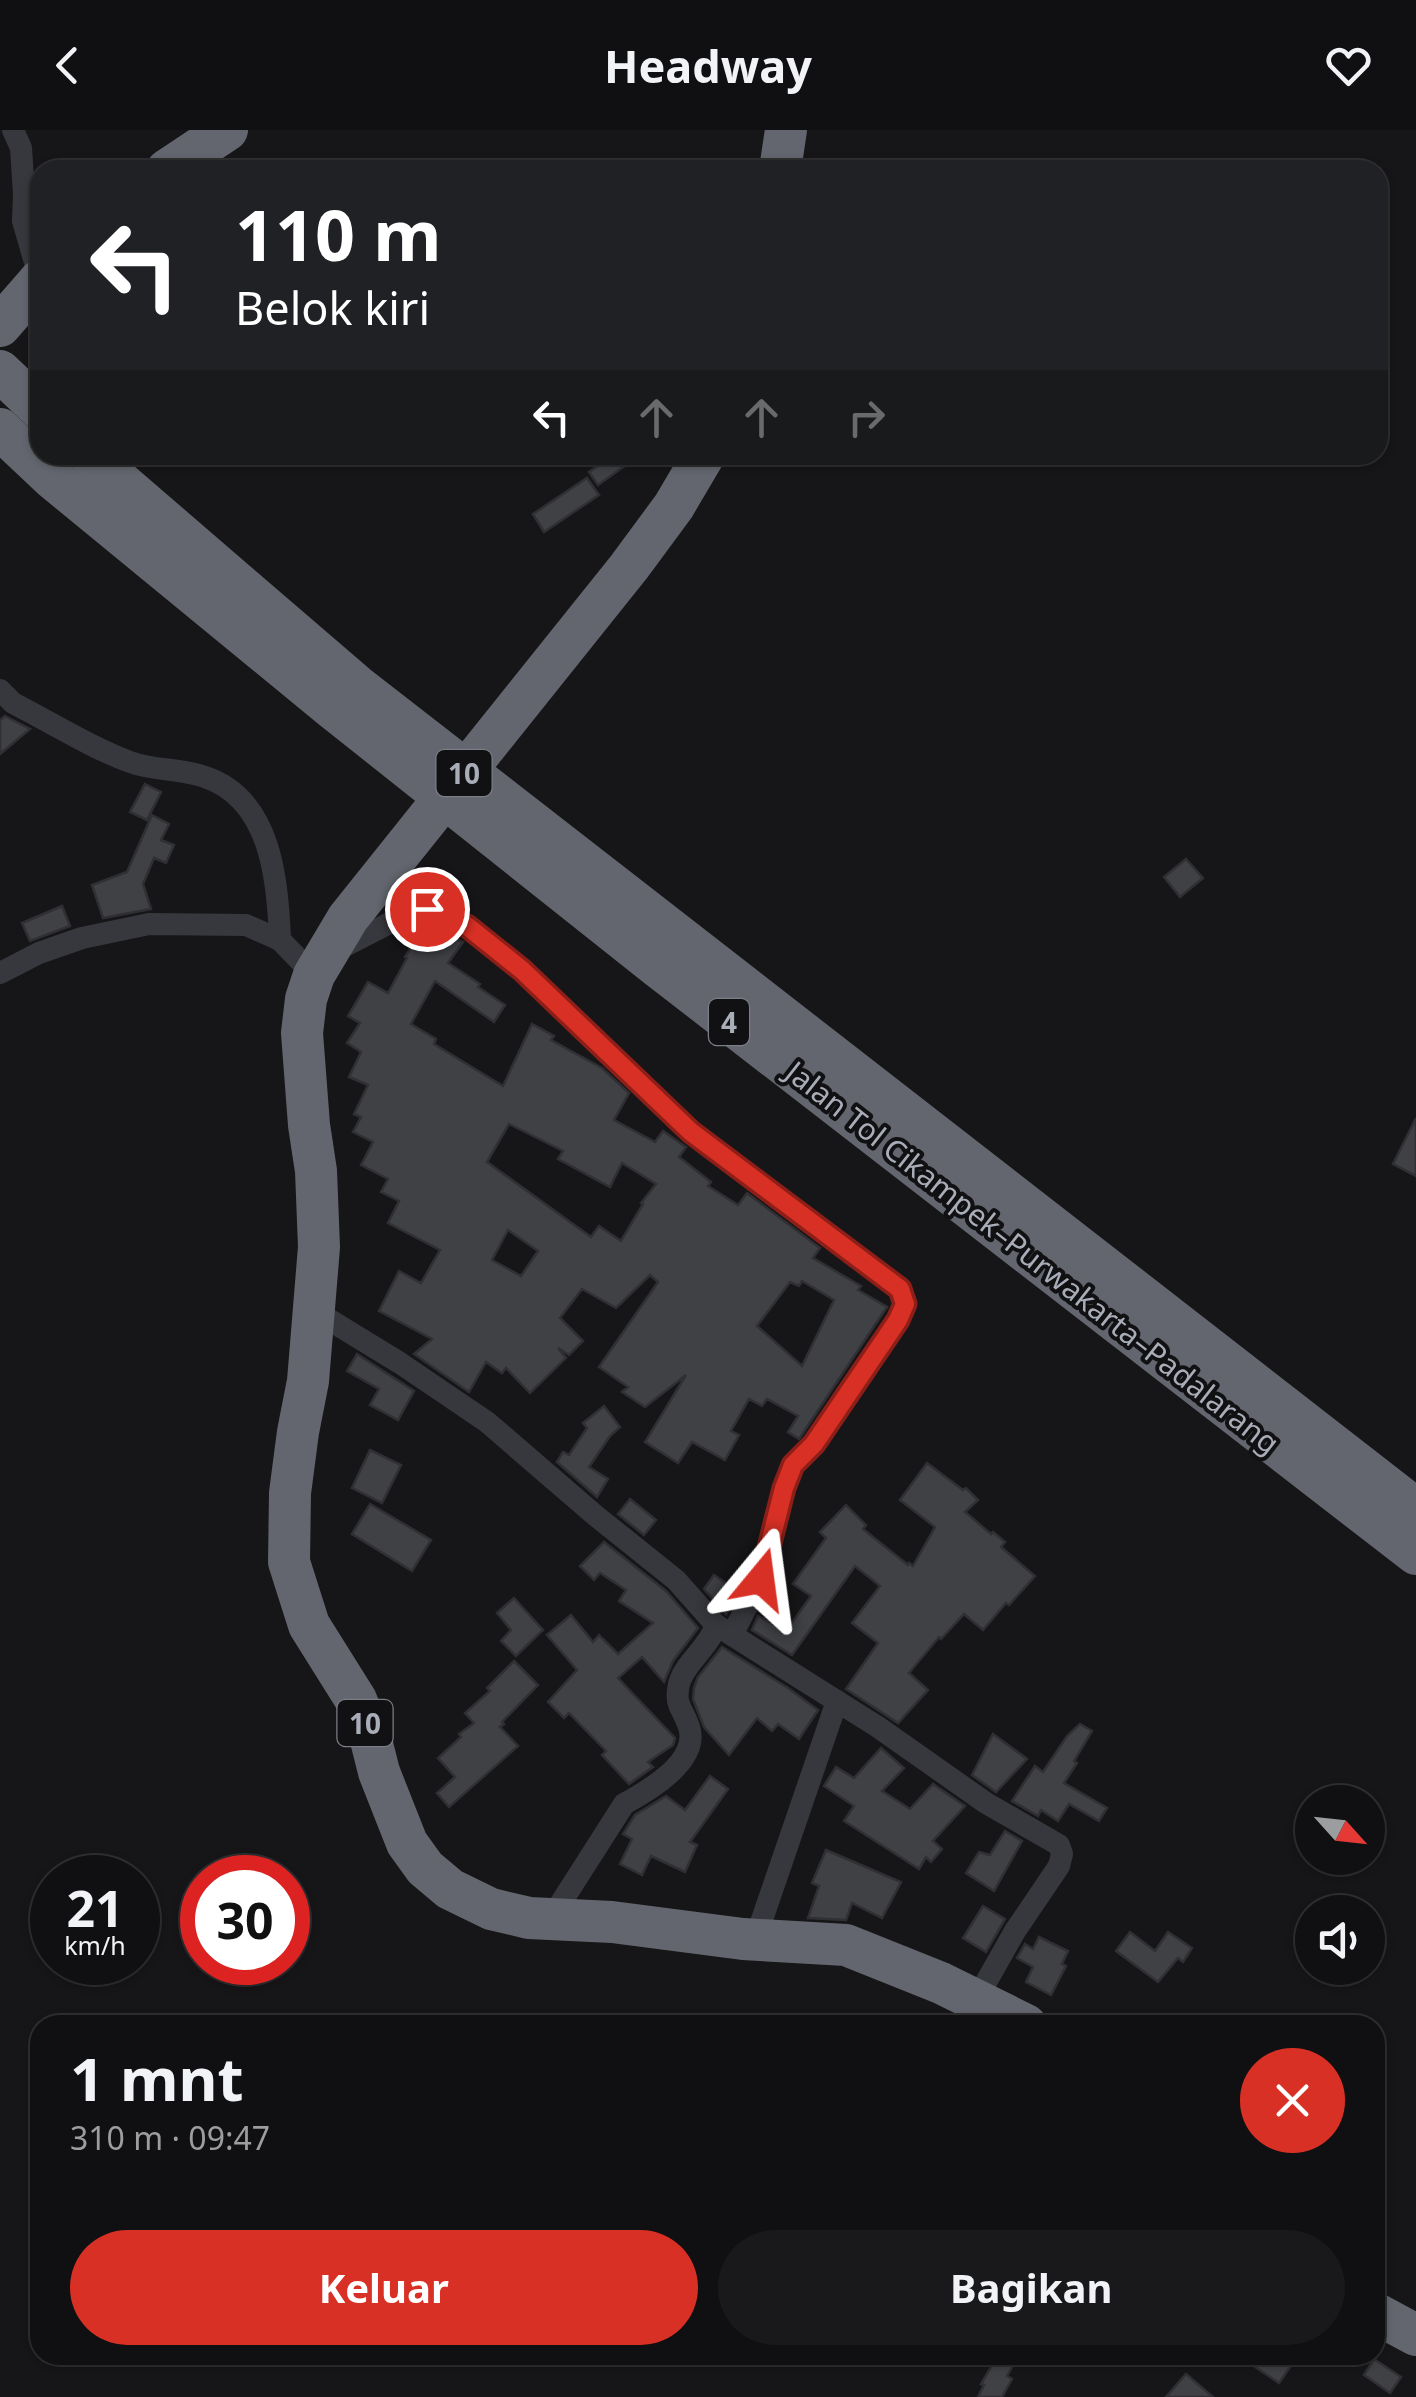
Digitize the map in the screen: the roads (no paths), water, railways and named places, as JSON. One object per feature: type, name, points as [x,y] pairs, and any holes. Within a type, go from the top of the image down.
[{"type":"highway","points":[[182,160],[227,130]]},
{"type":"highway","points":[[782,160],[786,130]]},
{"type":"highway","points":[[0,326],[30,292]]},
{"type":"highway","points":[[0,371],[30,400]]},
{"type":"highway","name":"Jalan Tol Cikampek–Purwakarta–Padalarang","points":[[0,428],[30,457]]},
{"type":"highway","name":"Jalan Tol Cikampek–Purwakarta–Padalarang","points":[[38,465],[332,708],[658,967],[1416,1554]]},
{"type":"highway","name":"Jalan Tol Cikampek–Purwakarta–Padalarang","points":[[101,465],[356,685],[1416,1509]]},
{"type":"highway","name":"10","points":[[698,465],[674,506],[629,567],[348,918],[318,966],[306,999],[302,1033],[320,1247],[308,1381],[290,1493],[289,1562],[310,1625],[356,1700],[407,1843],[424,1868],[450,1889],[490,1909],[529,1918],[612,1922],[755,1940],[846,1945],[941,1983],[1006,2015]]},
{"type":"highway","points":[[1385,2319],[1416,2335]]},
{"type":"street","points":[[13,130],[21,148],[22,221],[30,239]]},
{"type":"street","points":[[0,690],[14,704],[134,764],[188,772],[230,790],[262,828],[277,886],[280,940]]},
{"type":"street","points":[[0,972],[82,938],[148,924],[246,925],[280,940],[318,966],[409,914],[427,909],[467,926],[522,970],[691,1132],[900,1289],[905,1304],[898,1320],[814,1444],[793,1465],[761,1579],[724,1630],[712,1637],[680,1679],[677,1704],[689,1726],[691,1740],[680,1766],[624,1804],[550,1920]]},
{"type":"street","points":[[316,1311],[486,1422],[676,1580],[724,1630],[838,1701],[986,1803],[1060,1845],[1059,1866],[976,2000]]},
{"type":"street","points":[[755,1940],[838,1701]]}]
